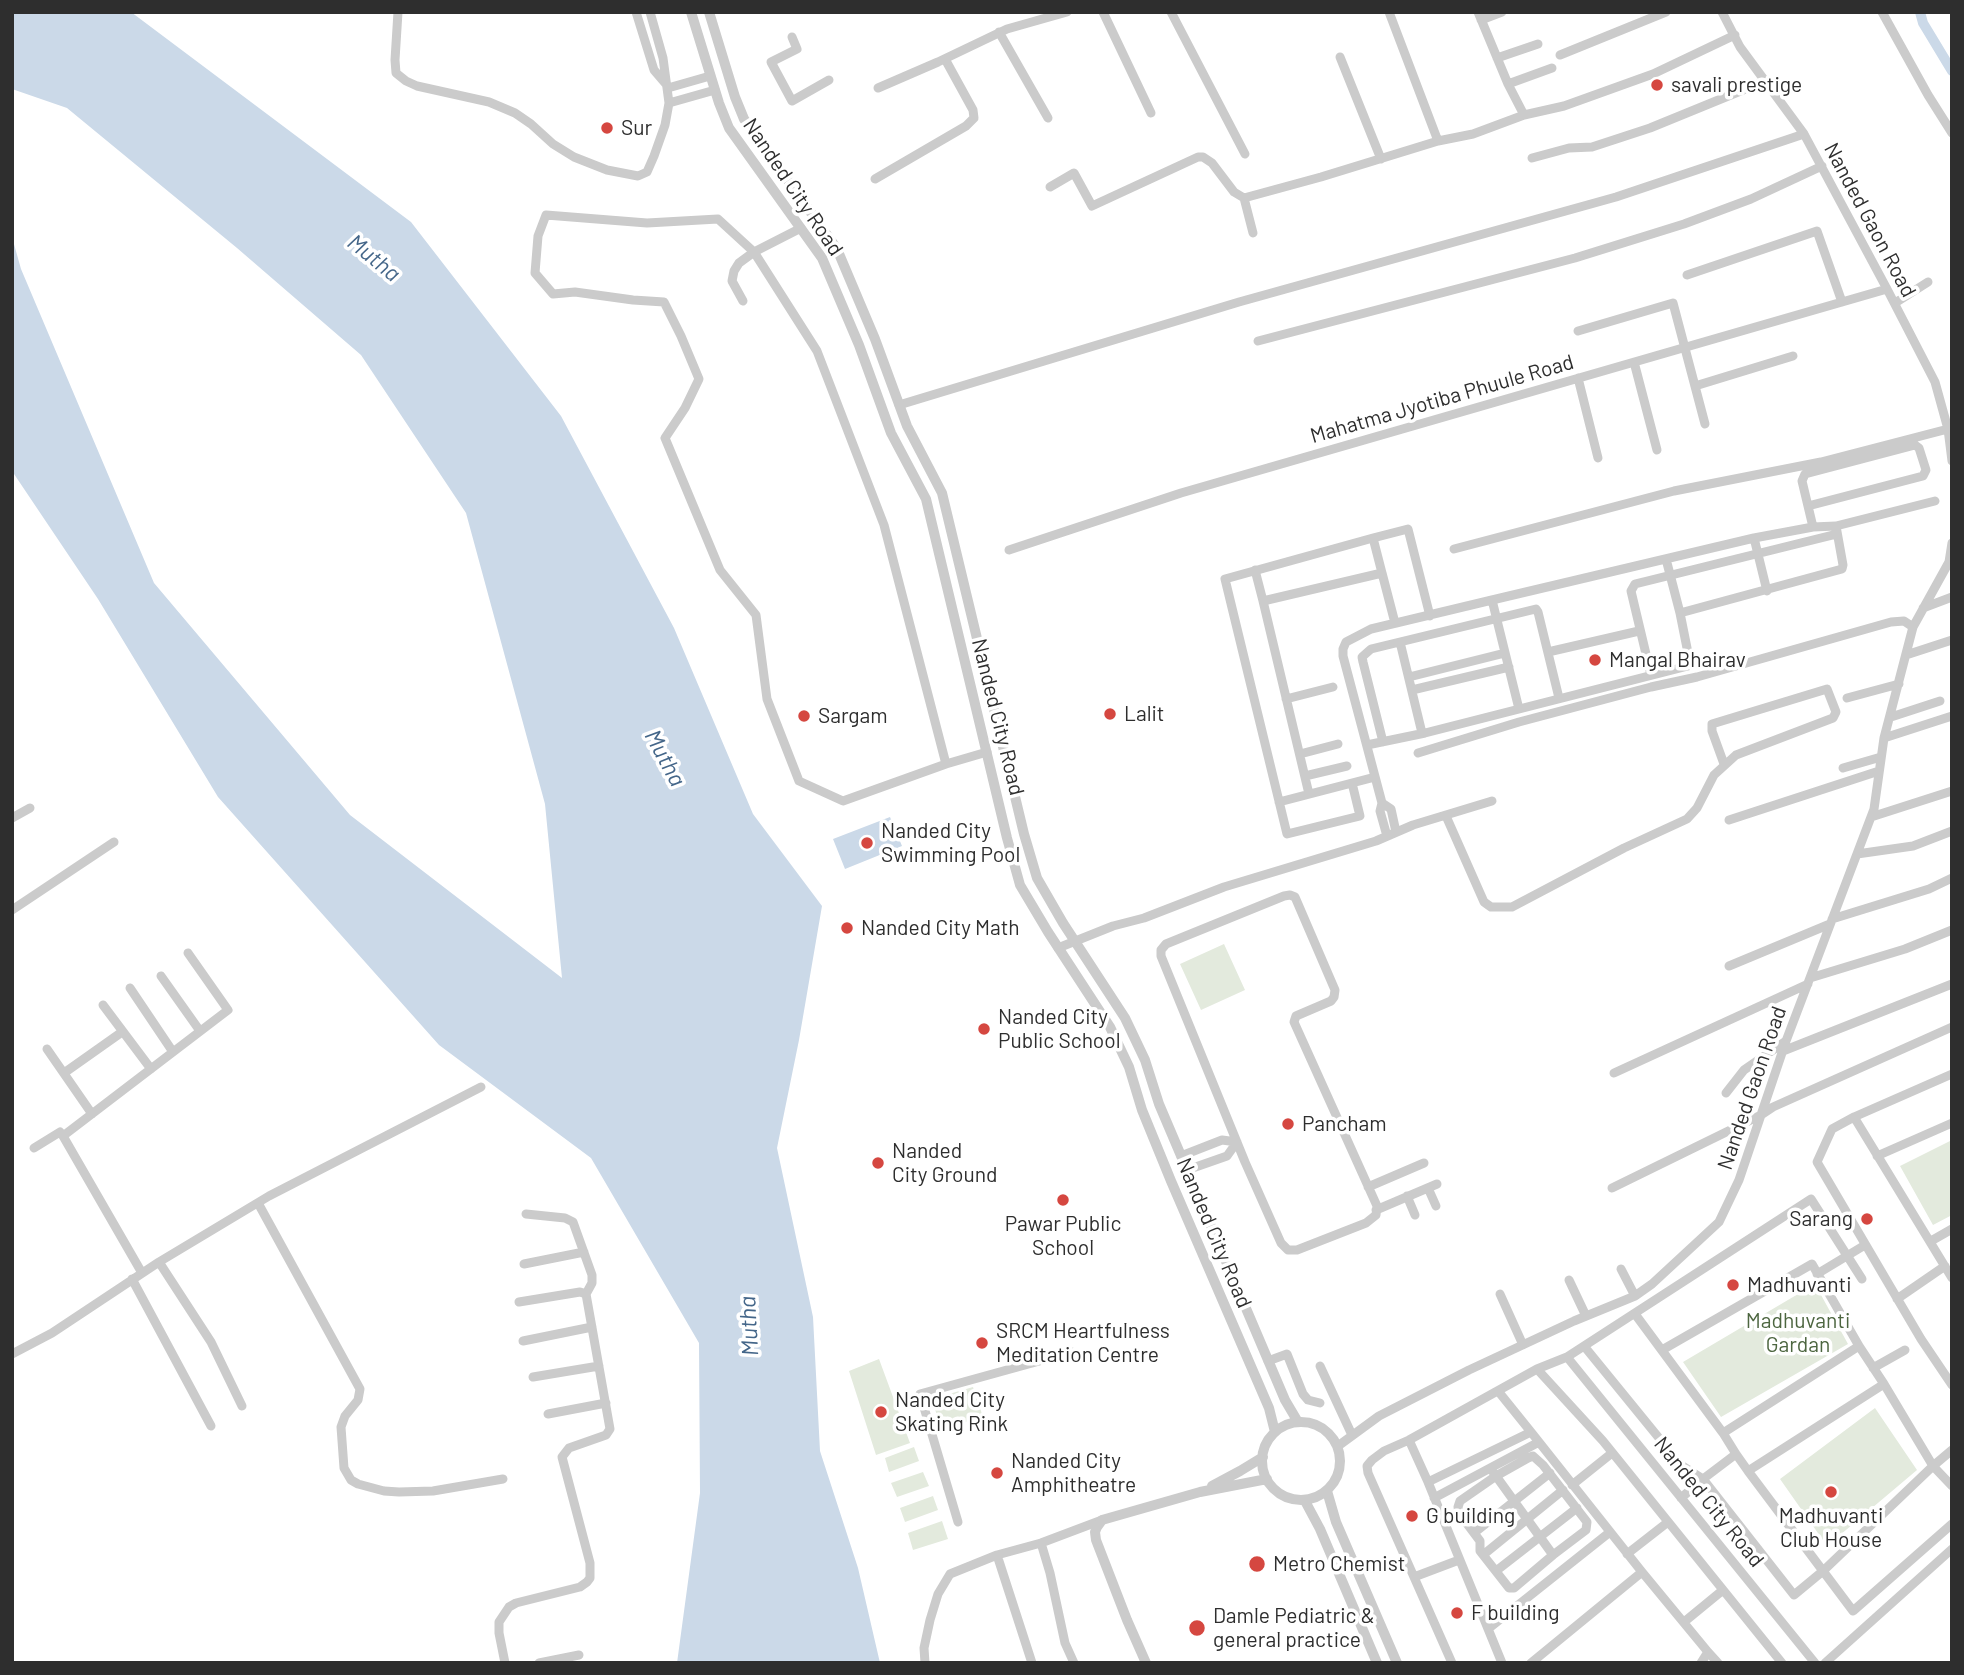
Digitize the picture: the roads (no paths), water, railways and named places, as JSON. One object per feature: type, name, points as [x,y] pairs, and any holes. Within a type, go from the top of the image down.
[{"type":"street","points":[[398,12],[396,73],[405,81],[489,102],[515,113],[553,144],[574,157],[607,170],[638,176],[647,172],[661,136],[669,103],[657,33],[650,12]]},
{"type":"street","points":[[636,12],[654,70],[667,86]]},
{"type":"street","name":"Nanded City Road","points":[[691,12],[729,128],[822,258],[891,433],[926,499],[1020,884],[1110,1027],[1129,1067],[1142,1110],[1269,1408],[1275,1432]]},
{"type":"street","name":"Nanded City Road","points":[[709,12],[744,120],[837,249],[875,339],[907,426],[942,493],[1037,878],[1074,941],[1125,1018],[1145,1060],[1159,1104],[1285,1401],[1298,1422]]},
{"type":"street","points":[[878,89],[999,32],[1067,12]]},
{"type":"street","points":[[1103,12],[1151,113]]},
{"type":"street","points":[[1171,12],[1245,154]]},
{"type":"street","points":[[1388,12],[1438,141]]},
{"type":"street","points":[[1502,12],[1480,16],[1524,115]]},
{"type":"street","points":[[1560,55],[1666,12]]},
{"type":"street","name":"Nanded Gaon Road","points":[[1722,12],[1740,47],[1804,134],[1895,303],[1935,382],[1948,429],[1952,461]]},
{"type":"street","points":[[1882,12],[1952,133]]},
{"type":"street","points":[[999,32],[1048,118]]},
{"type":"street","points":[[1244,198],[1438,141],[1473,134],[1524,115],[1564,106],[1653,74],[1735,35]]},
{"type":"street","points":[[792,37],[797,48],[771,62],[792,101],[829,80]]},
{"type":"street","points":[[1497,58],[1538,44]]},
{"type":"street","points":[[1340,57],[1381,159]]},
{"type":"street","points":[[875,179],[966,126],[974,118],[973,110],[945,59]]},
{"type":"street","points":[[1508,84],[1552,68]]},
{"type":"street","points":[[667,86],[710,76]]},
{"type":"street","points":[[1532,158],[1569,148],[1592,147],[1765,81]]},
{"type":"street","points":[[669,103],[715,90]]},
{"type":"street","points":[[899,405],[1239,302],[1616,197],[1804,134]]},
{"type":"street","points":[[1050,187],[1073,173],[1092,206],[1203,157],[1208,159],[1234,192],[1244,198],[1253,233]]},
{"type":"street","points":[[1258,341],[1587,254],[1684,224],[1740,203],[1822,166]]},
{"type":"street","points":[[946,764],[884,525],[817,351],[754,252],[718,219],[647,222],[546,215],[538,236],[536,274],[553,294],[575,292],[664,302],[672,316],[699,379],[685,408],[665,438],[720,570],[756,615],[766,699],[799,781],[843,800],[987,752]]},
{"type":"street","points":[[743,301],[732,281],[739,263],[754,252],[801,228]]},
{"type":"street","points":[[1687,275],[1817,231],[1842,302]]},
{"type":"street","points":[[1895,303],[1928,282]]},
{"type":"street","name":"Mahatma Jyotiba Phuule Road","points":[[1009,550],[1181,493],[1887,289]]},
{"type":"street","points":[[1578,331],[1673,303],[1705,424]]},
{"type":"street","points":[[1695,386],[1793,356]]},
{"type":"street","points":[[1634,362],[1657,450]]},
{"type":"street","points":[[1578,378],[1598,458]]},
{"type":"street","points":[[1454,549],[1674,491],[1821,462],[1948,429]]},
{"type":"street","points":[[1808,506],[1923,476],[1926,470],[1919,448],[1915,445],[1805,474],[1802,481],[1813,527]]},
{"type":"street","points":[[914,477],[929,467]]},
{"type":"street","points":[[1651,675],[1631,588],[1635,584],[1758,554],[1936,501]]},
{"type":"street","points":[[1391,834],[1380,811],[1382,803],[1343,656],[1346,642],[1371,629],[1754,538],[1813,527],[1837,530]]},
{"type":"street","points":[[1352,783],[1360,816],[1288,834],[1225,580],[1409,530],[1430,615]]},
{"type":"street","points":[[1680,613],[1842,569],[1837,530]]},
{"type":"street","points":[[1373,538],[1395,624]]},
{"type":"street","points":[[1754,538],[1767,591]]},
{"type":"street","name":"Nanded Gaon Road","points":[[1338,1446],[1380,1416],[1523,1345],[1634,1296],[1652,1284],[1719,1222],[1739,1180],[1785,1046],[1874,809],[1884,738],[1913,627],[1949,562],[1952,543]]},
{"type":"street","points":[[1367,745],[1690,664],[1665,559]]},
{"type":"street","points":[[1255,570],[1310,794]]},
{"type":"street","points":[[1262,601],[1382,573]]},
{"type":"street","points":[[1923,608],[1952,597]]},
{"type":"street","points":[[1492,600],[1519,709]]},
{"type":"street","points":[[1383,742],[1362,657],[1371,649],[1536,609],[1559,698]]},
{"type":"street","points":[[1418,753],[1519,722],[1697,677],[1891,622],[1904,621],[1913,627]]},
{"type":"street","points":[[1548,652],[1639,631]]},
{"type":"street","points":[[1906,655],[1952,640]]},
{"type":"street","points":[[1400,642],[1422,733]]},
{"type":"street","points":[[1409,677],[1505,653]]},
{"type":"street","points":[[1412,690],[1509,667]]},
{"type":"street","points":[[1847,698],[1899,684]]},
{"type":"street","points":[[1286,699],[1333,687]]},
{"type":"street","points":[[1446,816],[1484,902],[1491,907],[1512,907],[1624,848],[1687,819],[1698,808],[1714,775],[1736,755],[1833,718],[1836,712],[1828,690],[1825,688],[1712,724],[1712,732],[1724,764]]},
{"type":"street","points":[[1891,716],[1940,701]]},
{"type":"street","points":[[1884,738],[1952,716]]},
{"type":"street","points":[[1300,754],[1338,744]]},
{"type":"street","points":[[1843,768],[1881,757]]},
{"type":"street","points":[[1305,776],[1347,766]]},
{"type":"street","points":[[1729,820],[1879,771]]},
{"type":"street","points":[[1279,802],[1375,778]]},
{"type":"street","points":[[1871,817],[1952,791]]},
{"type":"street","points":[[1059,948],[1224,887],[1492,801]]},
{"type":"street","points":[[12,818],[30,808]]},
{"type":"street","points":[[1857,854],[1913,846],[1952,831]]},
{"type":"street","points":[[12,910],[114,842]]},
{"type":"street","points":[[1728,966],[1831,921],[1929,889],[1952,878]]},
{"type":"street","points":[[1290,894],[1295,897],[1335,990],[1335,997],[1331,1001],[1296,1016],[1294,1022],[1368,1187],[1376,1215],[1366,1223],[1297,1250],[1288,1250],[1281,1243],[1237,1142],[1163,965],[1161,950],[1166,944],[1290,894]]},
{"type":"street","points":[[1614,1073],[1809,981],[1905,949],[1952,930]]},
{"type":"street","points":[[63,1136],[228,1010],[188,953]]},
{"type":"street","points":[[161,976],[200,1031]]},
{"type":"street","points":[[1726,1093],[1744,1070],[1785,1046],[1952,984]]},
{"type":"street","points":[[130,988],[173,1052]]},
{"type":"street","points":[[103,1005],[151,1069]]},
{"type":"street","points":[[1612,1188],[1773,1107],[1952,1027]]},
{"type":"street","points":[[64,1073],[122,1032]]},
{"type":"street","points":[[47,1049],[92,1114]]},
{"type":"street","points":[[1952,1074],[1832,1129],[1816,1162],[1897,1299],[1952,1385]]},
{"type":"street","points":[[13,1351],[52,1333],[132,1279],[258,1203],[481,1087]]},
{"type":"street","points":[[1854,1117],[1952,1278]]},
{"type":"street","points":[[1877,1156],[1952,1123]]},
{"type":"street","points":[[34,1148],[60,1132],[142,1273]]},
{"type":"street","points":[[1181,1156],[1222,1140],[1237,1142]]},
{"type":"street","points":[[1187,1170],[1227,1156],[1237,1142]]},
{"type":"street","points":[[1368,1187],[1424,1163]]},
{"type":"street","points":[[1376,1210],[1432,1186],[1436,1206]]},
{"type":"street","points":[[1407,1196],[1415,1215]]},
{"type":"street","points":[[1452,1663],[1368,1473],[1367,1466],[1372,1460],[1537,1369],[1567,1357],[1811,1199],[1862,1279]]},
{"type":"street","points":[[258,1203],[360,1389],[358,1400],[345,1416],[341,1427],[344,1468],[351,1480],[384,1491],[398,1492],[433,1490],[503,1479]]},
{"type":"street","points":[[505,1663],[499,1622],[509,1607],[580,1587],[590,1578],[590,1563],[562,1457],[569,1448],[609,1433],[610,1422],[586,1294],[593,1280],[577,1229],[570,1219],[526,1214]]},
{"type":"street","points":[[1931,1241],[1952,1229]]},
{"type":"street","points":[[1817,1274],[1865,1245]]},
{"type":"street","points":[[524,1264],[584,1252]]},
{"type":"street","points":[[159,1262],[211,1342],[242,1406]]},
{"type":"street","points":[[1662,1350],[1812,1264],[1933,1466],[1952,1486]]},
{"type":"street","points":[[1897,1299],[1945,1266]]},
{"type":"street","points":[[1622,1269],[1634,1296]]},
{"type":"street","points":[[132,1279],[211,1426]]},
{"type":"street","points":[[1569,1280],[1586,1316]]},
{"type":"street","points":[[519,1301],[580,1292],[586,1294]]},
{"type":"street","points":[[1500,1294],[1523,1345]]},
{"type":"street","points":[[1635,1314],[1853,1611],[1952,1524]]},
{"type":"street","points":[[523,1341],[593,1327]]},
{"type":"street","points":[[1584,1346],[1681,1465],[1703,1479],[1794,1595],[1952,1450]]},
{"type":"street","points":[[1723,1433],[1859,1346]]},
{"type":"street","points":[[1873,1368],[1905,1350]]},
{"type":"street","points":[[958,1522],[920,1394],[1072,1352]]},
{"type":"street","points":[[1268,1361],[1287,1354],[1303,1394],[1308,1400],[1320,1403]]},
{"type":"street","name":"Nanded City Road","points":[[1567,1357],[1815,1663]]},
{"type":"street","points":[[533,1377],[599,1366]]},
{"type":"street","points":[[1320,1366],[1352,1435]]},
{"type":"street","points":[[1537,1369],[1612,1453],[1782,1663]]},
{"type":"street","points":[[1748,1471],[1884,1384]]},
{"type":"street","points":[[1498,1391],[1627,1554],[1718,1663]]},
{"type":"street","points":[[548,1414],[606,1403]]},
{"type":"street","points":[[1298,1422],[1321,1427],[1331,1435],[1341,1458],[1335,1482],[1327,1491],[1317,1498],[1305,1501],[1281,1496],[1272,1488],[1262,1465],[1267,1441],[1275,1432],[1298,1422]]},
{"type":"street","points":[[1427,1482],[1531,1432]]},
{"type":"street","points":[[1409,1440],[1502,1663]]},
{"type":"street","points":[[1434,1498],[1493,1472],[1533,1456],[1537,1458],[1587,1521],[1586,1530],[1514,1588],[1509,1588],[1483,1555],[1480,1541],[1459,1513],[1458,1507],[1460,1501],[1493,1472],[1539,1442]]},
{"type":"street","points":[[1572,1485],[1612,1453]]},
{"type":"street","points":[[1681,1498],[1737,1454]]},
{"type":"street","points":[[1200,1492],[1263,1457]]},
{"type":"street","points":[[1493,1472],[1552,1555]]},
{"type":"street","points":[[1474,1533],[1550,1473]]},
{"type":"street","points":[[925,1663],[924,1648],[930,1619],[938,1594],[950,1574],[997,1555],[1041,1543],[1102,1520],[1200,1492],[1267,1479]]},
{"type":"street","points":[[1483,1555],[1563,1490]]},
{"type":"street","points":[[1327,1491],[1336,1522],[1397,1663]]},
{"type":"street","points":[[1305,1501],[1320,1529],[1377,1663]]},
{"type":"street","points":[[1496,1571],[1577,1508]]},
{"type":"street","points":[[1102,1520],[1095,1532],[1096,1540],[1126,1620],[1146,1663]]},
{"type":"street","points":[[1627,1554],[1668,1522]]},
{"type":"street","points":[[1488,1629],[1610,1532]]},
{"type":"street","points":[[1041,1543],[1065,1643],[1074,1663]]},
{"type":"street","points":[[1825,1663],[1952,1549]]},
{"type":"street","points":[[997,1555],[1032,1663]]},
{"type":"street","points":[[1414,1577],[1459,1560]]},
{"type":"street","points":[[1531,1663],[1642,1572]]},
{"type":"street","points":[[1684,1622],[1723,1590]]},
{"type":"street","points":[[1701,1663],[1708,1652]]},
{"type":"street","points":[[539,1663],[579,1655]]},
{"type":"water","name":"Mutha","points":[[12,12],[131,12],[411,222],[561,416],[674,628],[753,814],[822,906],[777,1148],[813,1317],[820,1451],[858,1568],[880,1663],[677,1663],[700,1493],[699,1343],[591,1158],[439,1045],[218,797],[98,599],[12,471],[12,237],[21,269],[154,583],[350,815],[562,978],[545,804],[466,513],[361,355],[237,248],[67,108],[12,89]]},
{"type":"water","name":"Nanded City Swimming Pool","points":[[890,817],[902,846],[845,869],[833,839]]},
{"type":"waterway","points":[[1920,12],[1923,23],[1952,71]]},
{"type":"place","name":"savali prestige","points":[[1657,85]]},
{"type":"place","name":"Sur","points":[[607,128]]},
{"type":"place","name":"Mangal Bhairav","points":[[1595,660]]},
{"type":"place","name":"Lalit","points":[[1110,714]]},
{"type":"place","name":"Sargam","points":[[804,716]]},
{"type":"place","name":"Nanded City Swimming Pool","points":[[867,843]]},
{"type":"place","name":"Nanded City Math","points":[[847,928]]},
{"type":"place","name":"Nanded City Public School","points":[[984,1029]]},
{"type":"place","name":"Pancham","points":[[1288,1124]]},
{"type":"place","name":"Nanded City Ground","points":[[878,1163]]},
{"type":"place","name":"Pawar Public School","points":[[1063,1200]]},
{"type":"place","name":"Sarang","points":[[1867,1219]]},
{"type":"place","name":"Madhuvanti","points":[[1733,1285]]},
{"type":"place","name":"SRCM Heartfulness Meditation Centre","points":[[982,1343]]},
{"type":"place","name":"Nanded City Skating Rink","points":[[881,1412]]},
{"type":"place","name":"Nanded City Amphitheatre","points":[[997,1473]]},
{"type":"place","name":"Madhuvanti Club House","points":[[1831,1492]]},
{"type":"place","name":"G building","points":[[1412,1516]]},
{"type":"place","name":"Metro Chemist","points":[[1257,1564]]},
{"type":"place","name":"F building","points":[[1457,1613]]},
{"type":"place","name":"Damle Pediatric & general practice","points":[[1197,1628]]},
{"type":"park label","name":"Madhuvanti Gardan","points":[[1798,1333]]}]
